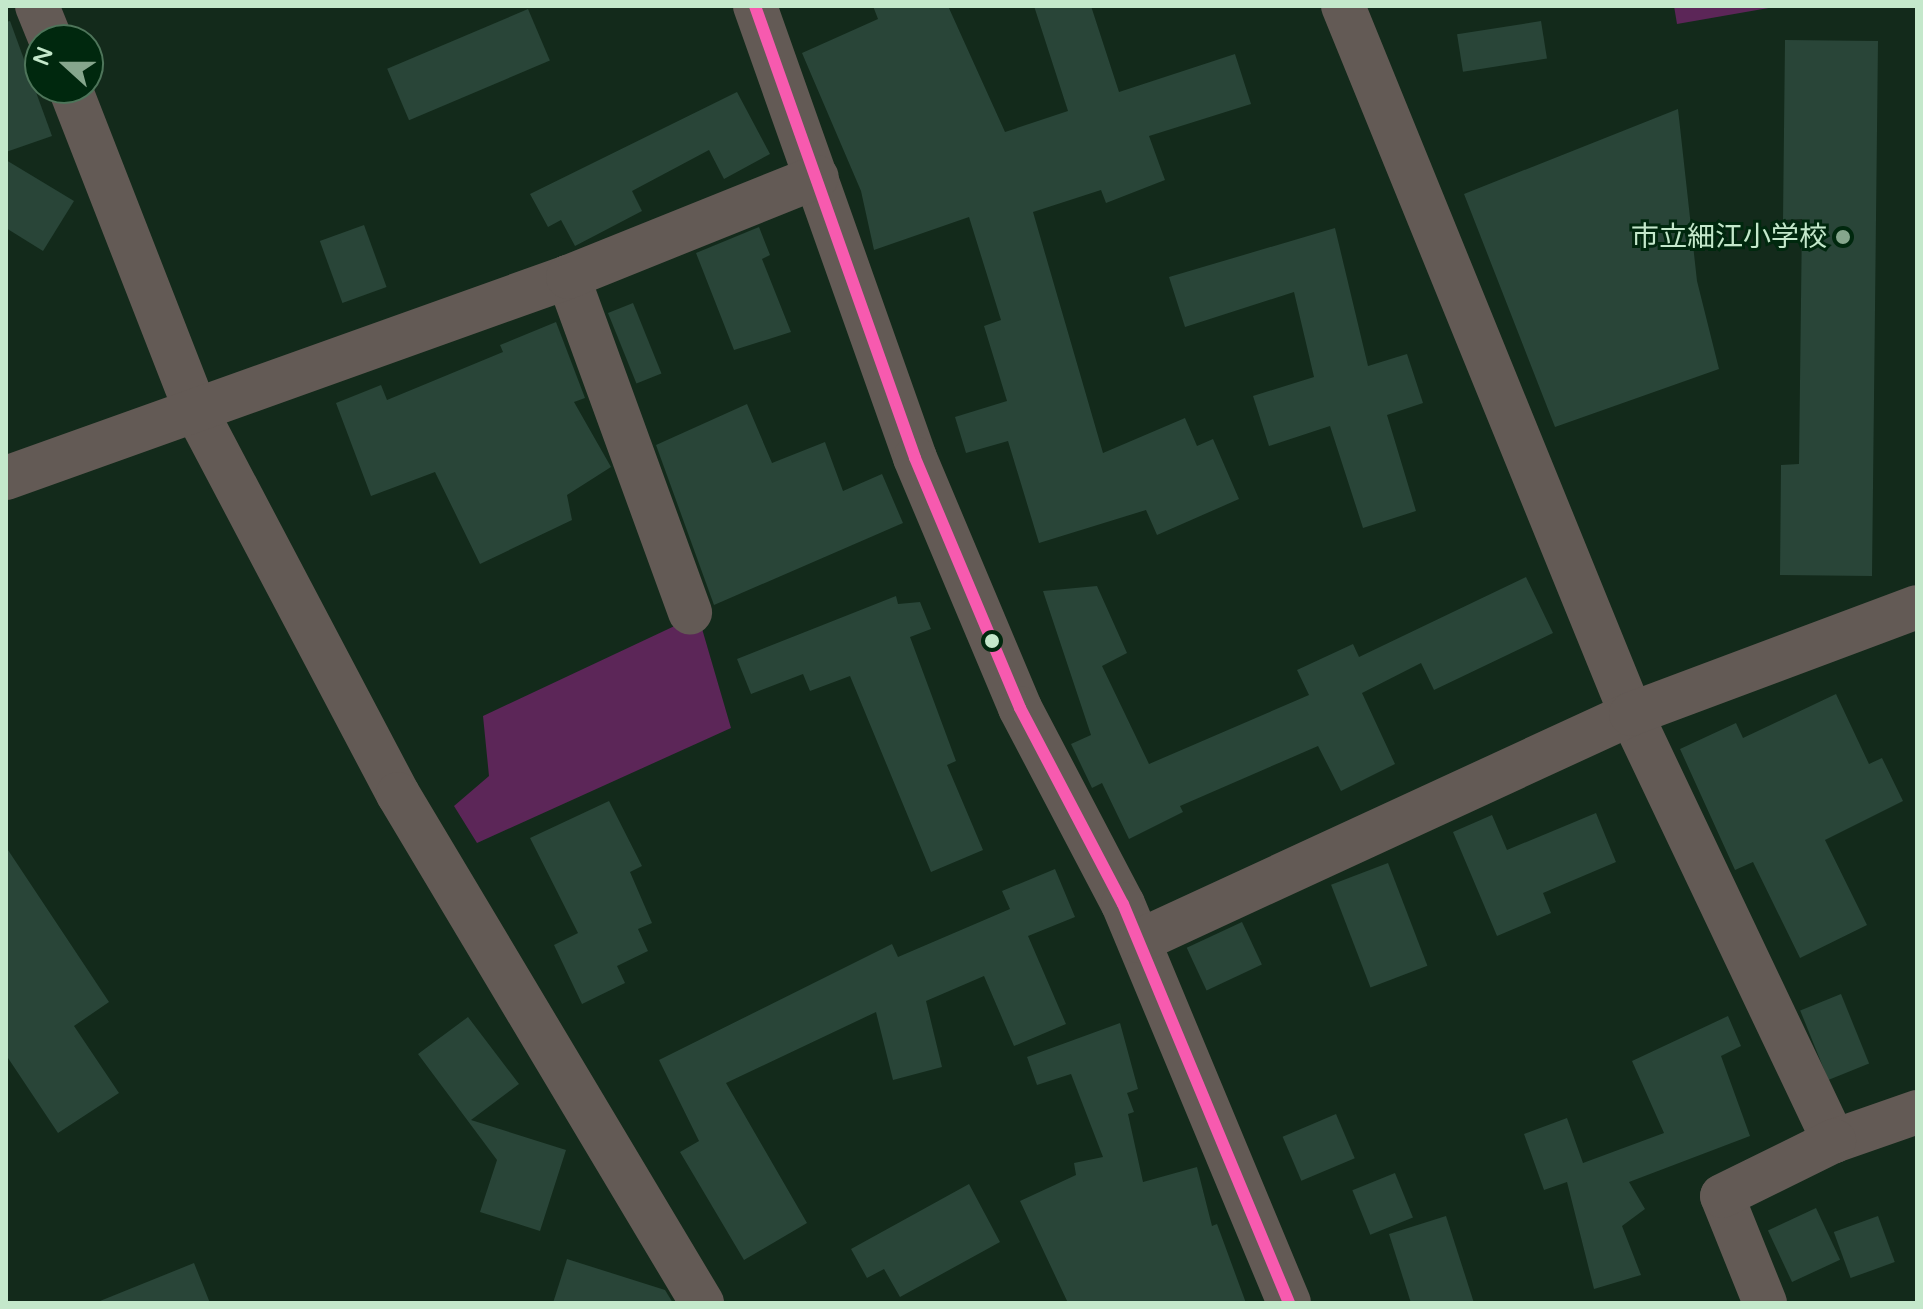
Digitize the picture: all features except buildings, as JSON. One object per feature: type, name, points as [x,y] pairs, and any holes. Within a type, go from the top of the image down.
[{"type":"street","points":[[755,6],[915,458],[1020,708],[1139,941],[1289,1303]]},
{"type":"street","points":[[1343,6],[1631,714],[1834,1141]]},
{"type":"street","points":[[76,104],[196,411],[398,794],[702,1303]]},
{"type":"street","points":[[6,478],[568,277],[817,177]]},
{"type":"street","points":[[568,277],[690,613]]},
{"type":"street","points":[[1139,941],[1631,714],[1917,607]]},
{"type":"street","points":[[1765,1303],[1722,1196],[1834,1141],[1917,1112]]},
{"type":"shaded area","points":[[1674,6],[1780,6],[1677,24]]},
{"type":"shaded area","points":[[698,615],[731,728],[477,843],[454,806],[489,776],[483,716]]},
{"type":"transit line","points":[[755,6],[915,458],[1020,708],[1123,904],[1289,1303]]},
{"type":"place","name":"市立細江小学校","points":[[1843,237]]}]
